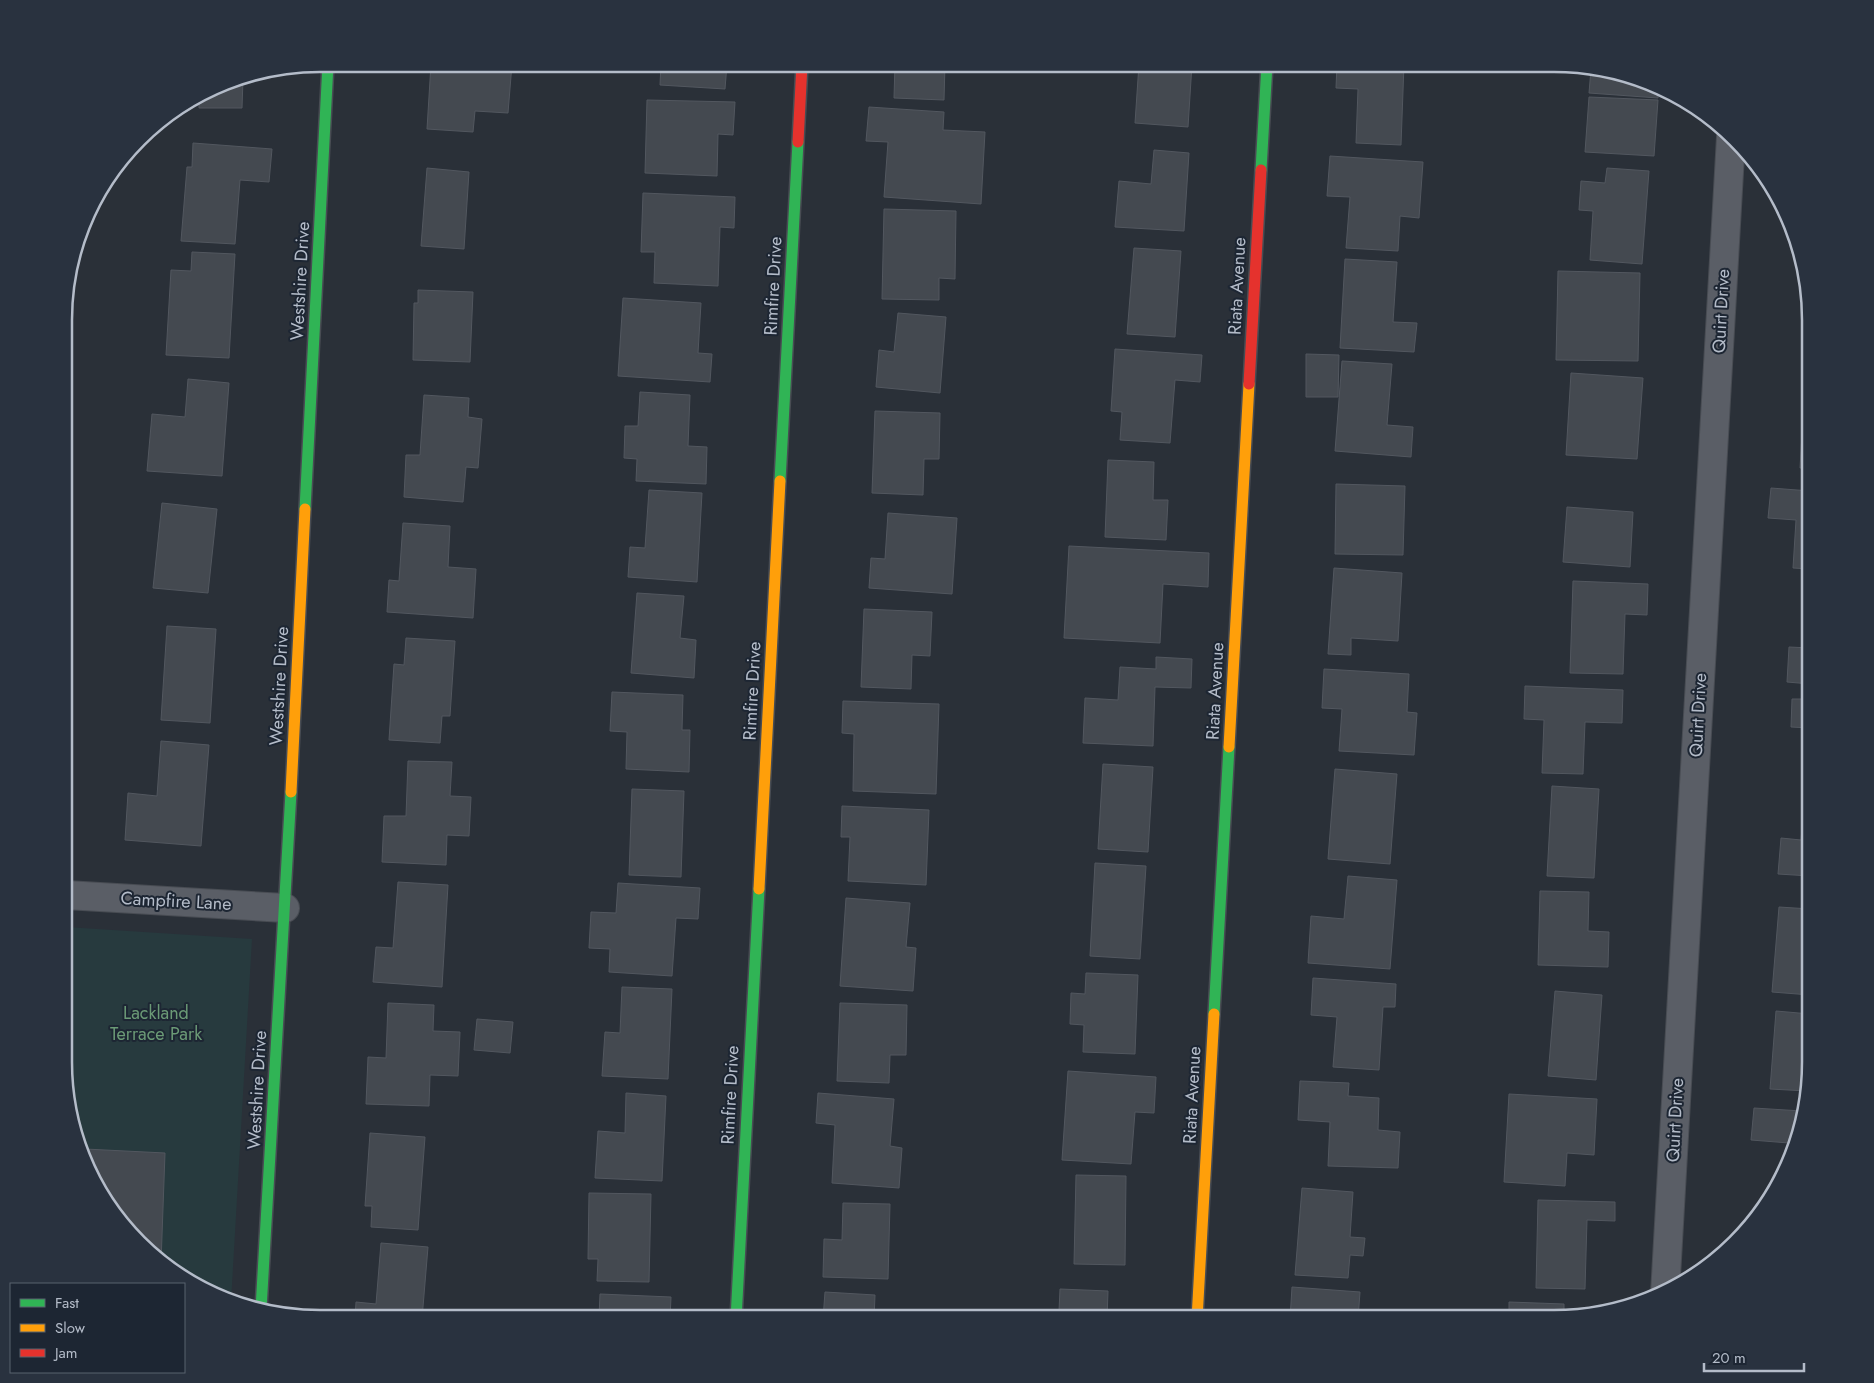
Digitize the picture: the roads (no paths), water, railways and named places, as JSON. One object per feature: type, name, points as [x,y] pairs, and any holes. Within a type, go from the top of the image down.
[{"type":"street","name":"Westshire Drive","points":[[261,1303],[286,908],[328,72]]},
{"type":"street","name":"Rimfire Drive","points":[[736,1310],[802,72]]},
{"type":"street","name":"Riata Avenue","points":[[1198,1310],[1267,72]]},
{"type":"street","name":"Quirt Drive","points":[[1666,1284],[1730,147]]},
{"type":"street","name":"Campfire Lane","points":[[72,895],[286,908]]},
{"type":"park label","name":"Lackland Terrace Park","points":[[156,1023]]}]
